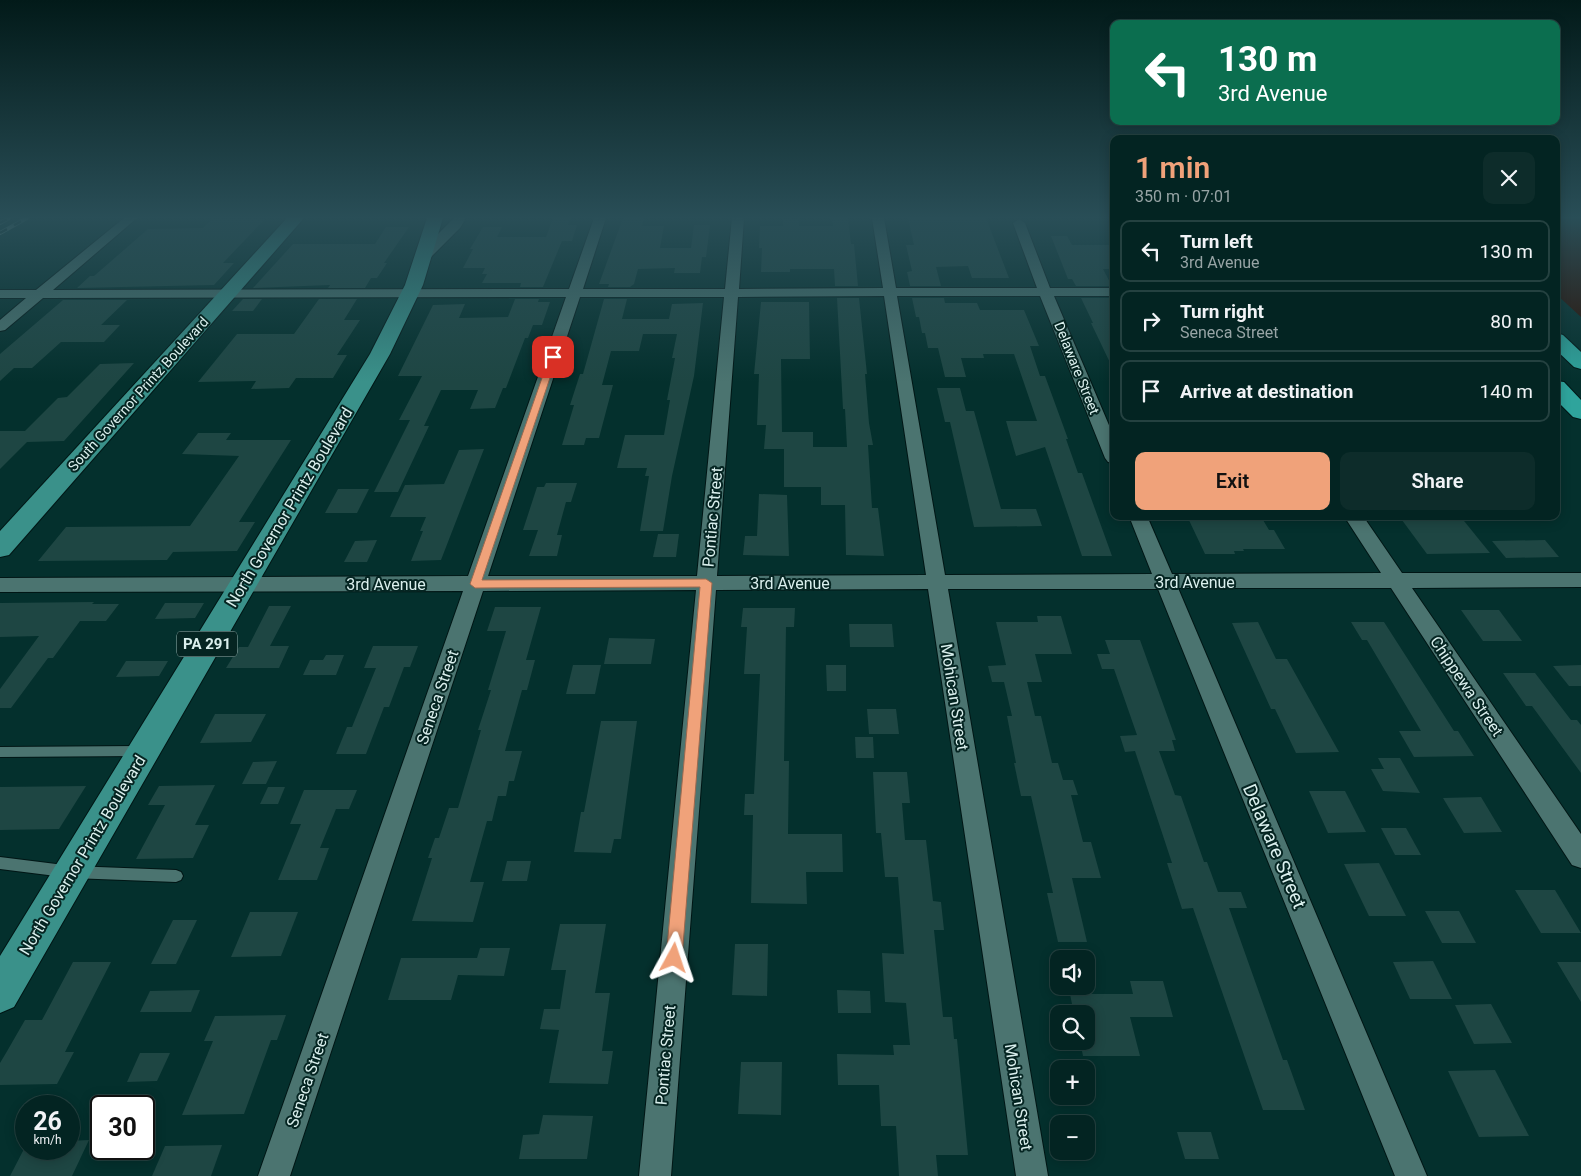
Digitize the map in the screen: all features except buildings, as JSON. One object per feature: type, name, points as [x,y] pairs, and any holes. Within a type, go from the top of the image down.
[{"type":"highway","points":[[1560,343],[1581,362]]},
{"type":"highway","points":[[1560,391],[1581,412]]},
{"type":"main road","name":"South Governor Printz Boulevard","points":[[0,548],[247,273]]},
{"type":"main road","name":"North Governor Printz Boulevard","points":[[0,993],[366,377],[410,293],[418,273]]},
{"type":"street","points":[[0,327],[65,273]]},
{"type":"street","name":"Seneca Street","points":[[274,1176],[581,273]]},
{"type":"street","name":"Pontiac Street","points":[[655,1176],[733,273]]},
{"type":"street","name":"Mohican Street","points":[[887,273],[1032,1176]]},
{"type":"street","name":"Delaware Street","points":[[1038,273],[1110,448]]},
{"type":"street","points":[[0,294],[1110,292]]},
{"type":"street","name":"Delaware Street","points":[[1140,520],[1411,1176]]},
{"type":"street","name":"Chippewa Street","points":[[1356,520],[1581,856]]},
{"type":"street","name":"3rd Avenue","points":[[0,585],[1581,580]]},
{"type":"lane","points":[[0,752],[144,751]]},
{"type":"lane","points":[[0,864],[72,872],[176,876]]},
{"type":"shaded area","points":[[1560,273],[1581,273],[1581,317],[1560,298]]},
{"type":"route","points":[[553,357],[475,584],[706,583],[674,958]]}]
